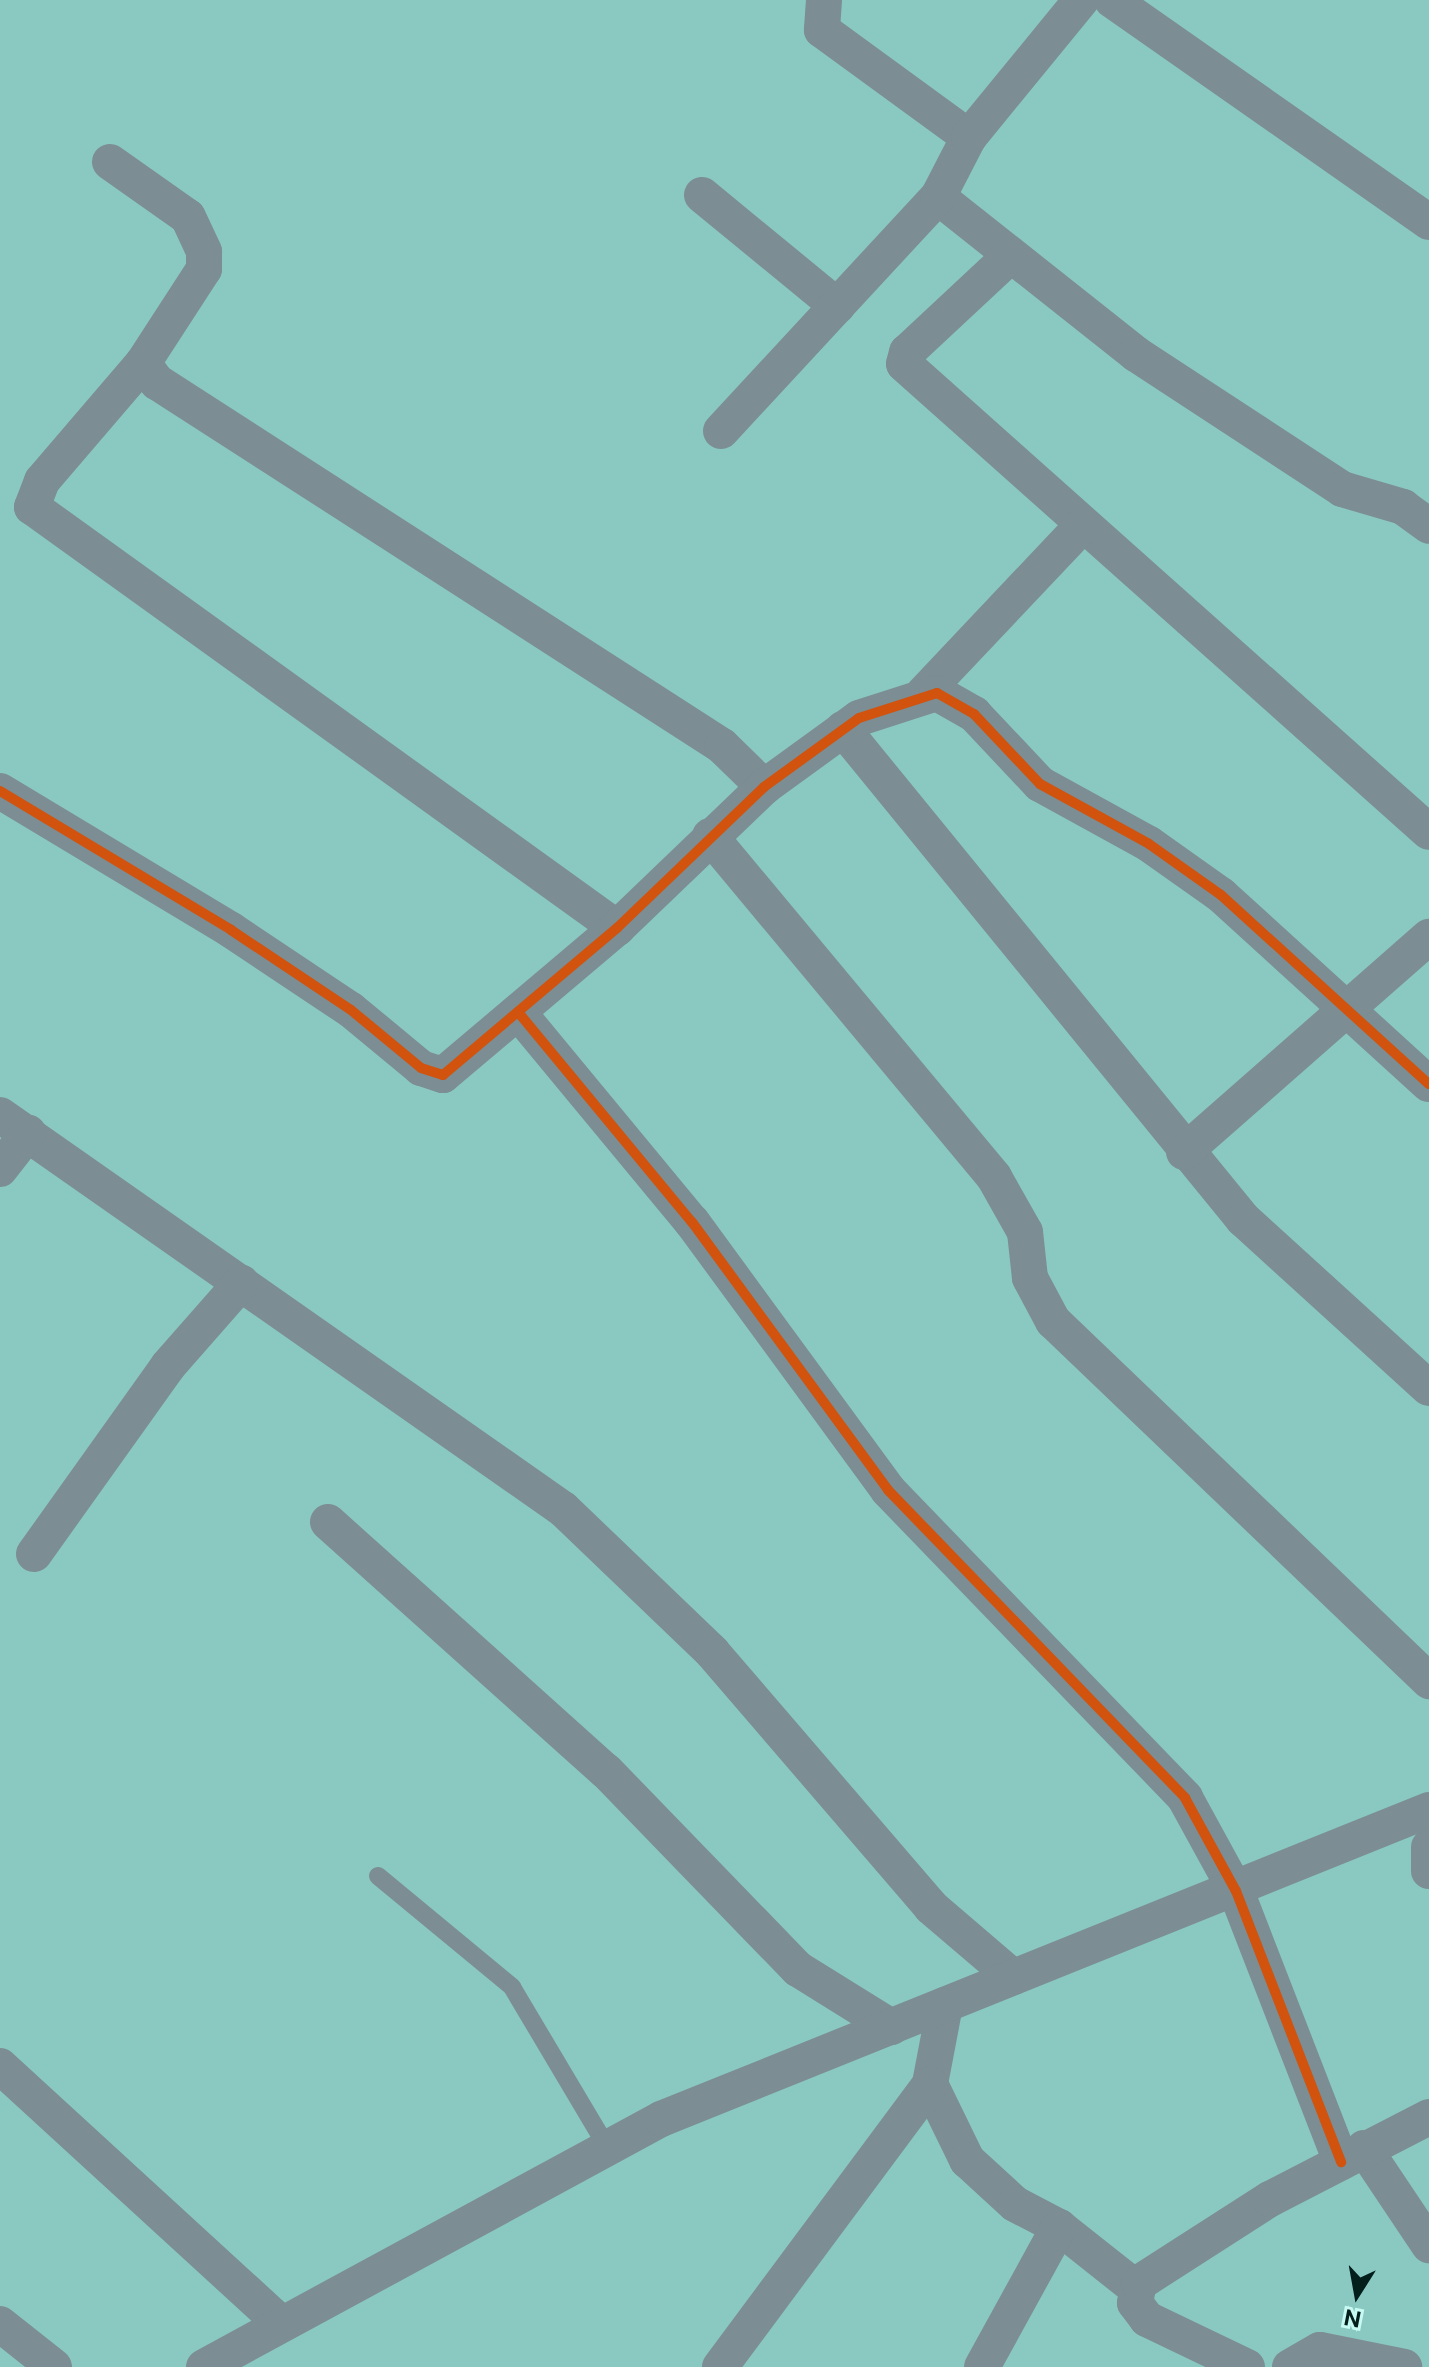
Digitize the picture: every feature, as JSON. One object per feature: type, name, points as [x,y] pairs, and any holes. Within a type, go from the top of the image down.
[{"type":"street","points":[[824,0],[822,30],[969,137]]},
{"type":"street","points":[[721,431],[938,197],[969,137],[1081,0]]},
{"type":"street","points":[[1112,0],[1429,222]]},
{"type":"street","points":[[110,162],[188,217],[204,252],[204,269],[143,363],[42,481],[32,507],[617,928]]},
{"type":"street","points":[[702,195],[837,306]]},
{"type":"street","points":[[938,197],[1009,257],[1136,354],[1342,489],[1411,511],[1429,526]]},
{"type":"street","points":[[1009,257],[907,352],[904,364],[1081,527],[1429,832]]},
{"type":"street","points":[[143,363],[157,382],[722,746],[764,787]]},
{"type":"street","points":[[0,791],[287,967],[431,1074],[458,1065],[617,928],[764,787],[843,729],[923,694],[1081,527]]},
{"type":"street","points":[[923,694],[948,697],[1040,784],[1190,870],[1429,1084]]},
{"type":"street","points":[[843,729],[1184,1152],[1243,1219],[1429,1388]]},
{"type":"street","points":[[710,836],[994,1177],[1025,1232],[1030,1278],[1053,1321],[1429,1681]]},
{"type":"street","points":[[1184,1152],[1429,937]]},
{"type":"street","points":[[518,1012],[692,1222],[888,1490],[1185,1798],[1236,1891],[1352,2155],[1429,2245]]},
{"type":"street","points":[[0,1169],[14,1124],[563,1509],[712,1652],[931,1907],[1013,1977]]},
{"type":"street","points":[[34,1554],[168,1366],[241,1283]]},
{"type":"street","points":[[328,1522],[606,1771],[798,1969],[891,2027]]},
{"type":"street","points":[[204,2367],[279,2322],[607,2147],[891,2027],[1236,1891],[1429,1810]]},
{"type":"street","points":[[1429,1847],[1429,1871]]},
{"type":"street","points":[[720,2367],[930,2084],[945,2005]]},
{"type":"street","points":[[0,2066],[279,2322]]},
{"type":"street","points":[[930,2084],[984,2180],[1059,2227],[1136,2288],[1137,2309],[1147,2319],[1247,2367]]},
{"type":"street","points":[[1136,2288],[1200,2240],[1352,2155],[1429,2117]]},
{"type":"street","points":[[982,2367],[1059,2227]]},
{"type":"street","points":[[0,2324],[54,2367]]},
{"type":"street","points":[[1290,2367],[1320,2350],[1404,2367]]},
{"type":"street","points":[[1411,2367],[1429,2360]]},
{"type":"lane","points":[[378,1876],[512,1987],[607,2147]]},
{"type":"cycle path","points":[[0,791],[231,930],[351,1010],[421,1068],[443,1075],[617,928],[764,787],[859,718],[937,693],[974,714],[1040,784],[1149,844],[1221,895],[1429,1084]]},
{"type":"cycle path","points":[[518,1012],[692,1222],[888,1490],[1185,1798],[1236,1891],[1341,2162]]}]
